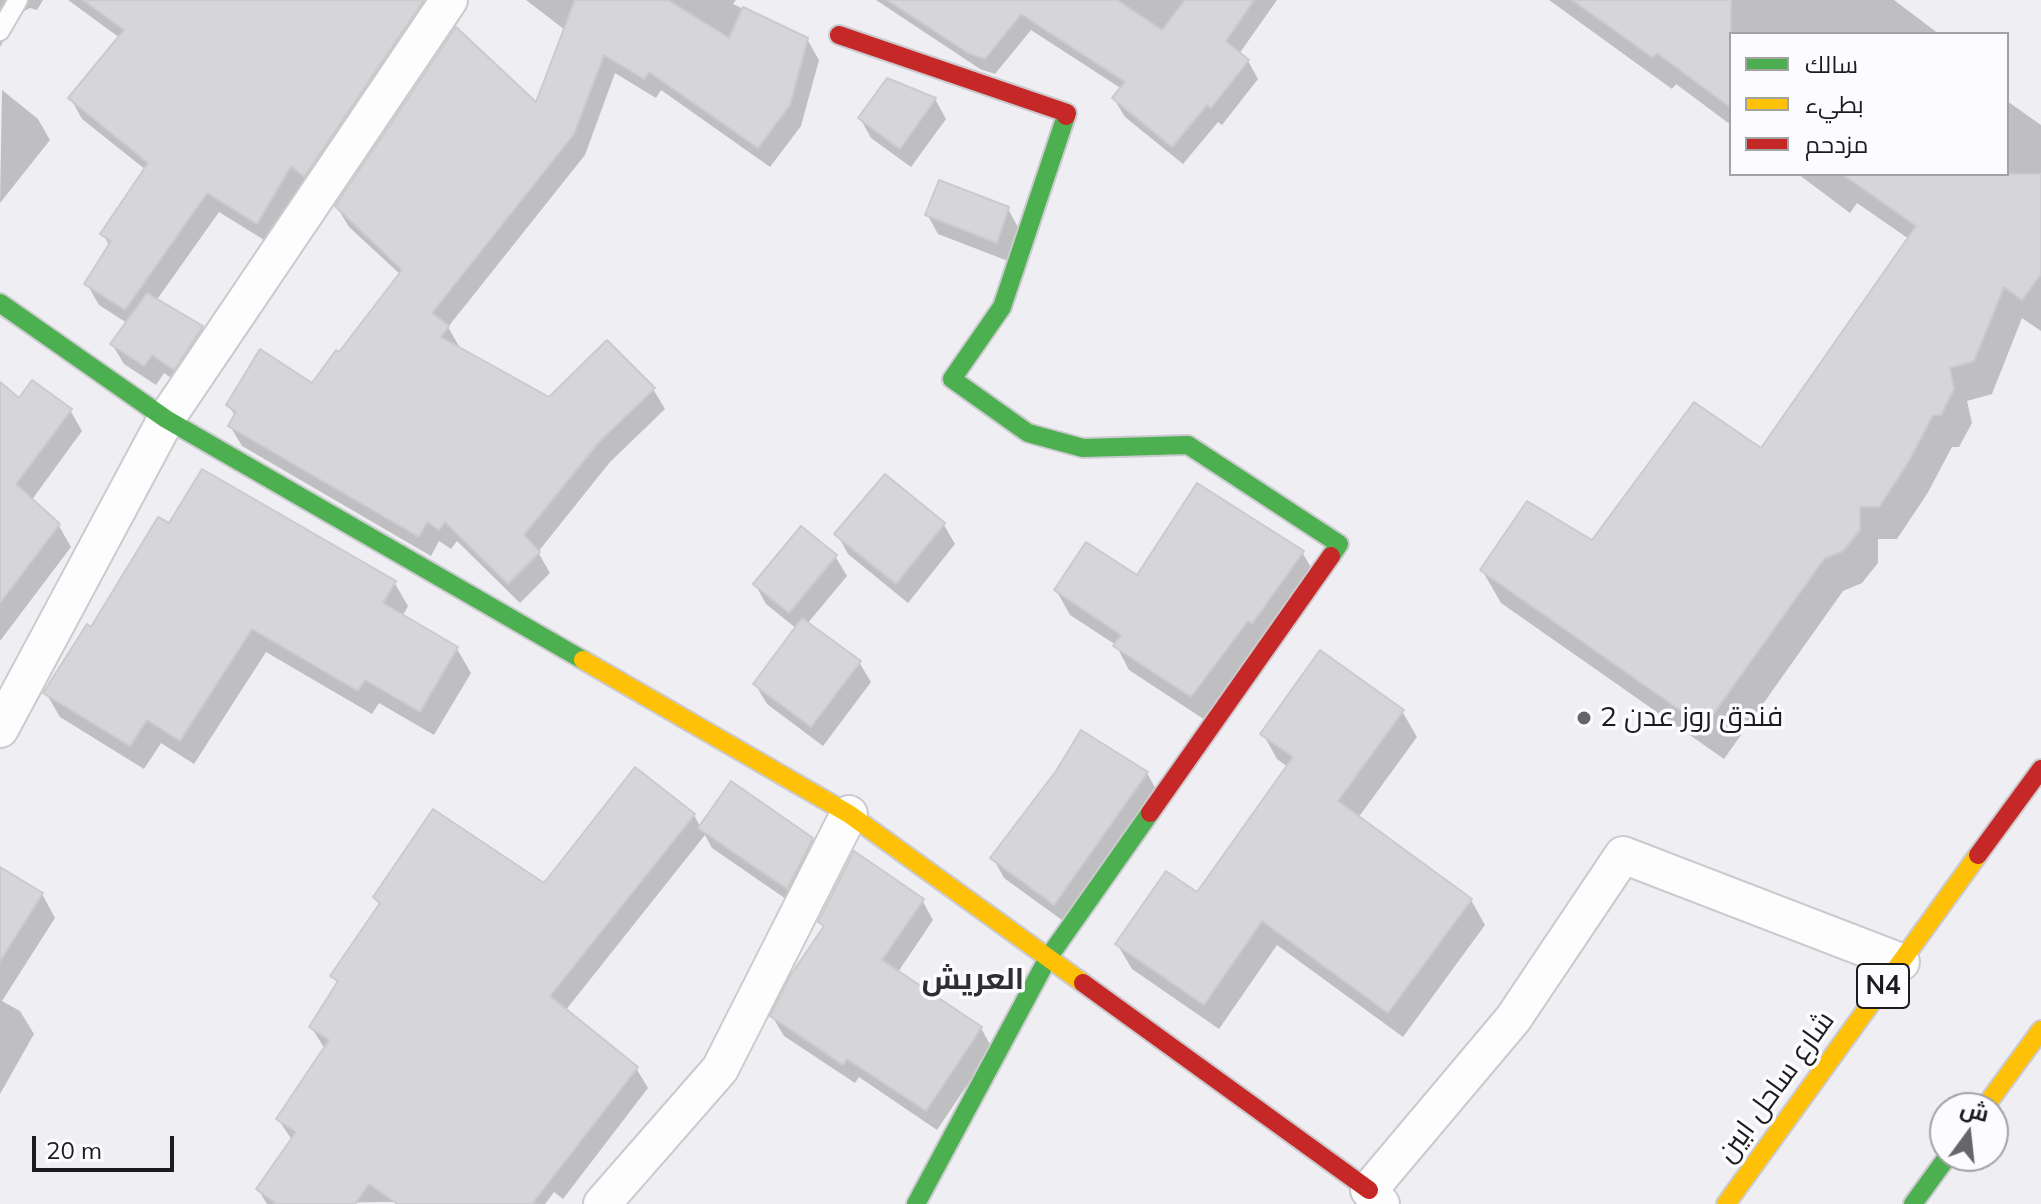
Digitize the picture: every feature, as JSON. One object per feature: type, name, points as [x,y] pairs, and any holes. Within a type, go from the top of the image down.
[{"type":"main road","points":[[839,35],[1067,113],[1002,307],[952,379],[1028,433],[1083,448],[1188,445],[1339,544],[1048,958],[916,1204]]},
{"type":"main road","points":[[0,303],[166,419],[849,814],[1375,1197]]},
{"type":"main road","name":"شارع ساحل ابين","points":[[1726,1204],[2041,769]]},
{"type":"main road","points":[[1996,1092],[2041,1030]]},
{"type":"main road","points":[[1913,1204],[1936,1172]]},
{"type":"street","points":[[0,729],[166,419],[449,0]]},
{"type":"street","points":[[602,1204],[720,1069],[849,814]]},
{"type":"street","points":[[1375,1197],[1513,1019],[1623,855],[1901,962]]},
{"type":"lane","points":[[0,31],[18,0]]},
{"type":"building","points":[[83,0],[424,0],[304,177],[291,166],[257,224],[207,193],[125,310],[84,284],[111,241],[100,234],[148,163],[68,98],[124,30]]},
{"type":"building","points":[[575,0],[668,0],[729,38],[743,7],[808,38],[790,105],[758,148],[649,72],[644,79],[604,55],[574,134],[432,313],[449,326],[441,337],[549,397],[607,340],[655,388],[599,442],[524,535],[540,552],[508,584],[445,522],[439,530],[427,522],[419,537],[228,426],[236,412],[226,405],[260,349],[312,383],[402,270],[335,206],[456,27],[536,102]]},
{"type":"building","points":[[887,0],[1117,0],[1162,30],[1185,0],[1254,0],[1226,41],[1249,60],[1211,108],[1207,105],[1172,147],[1112,98],[1125,82],[1021,14],[985,59],[968,53]]},
{"type":"building","points":[[1572,0],[1731,0],[1729,107],[1657,53],[1653,58]]},
{"type":"building","points":[[887,78],[936,98],[900,149],[858,118]]},
{"type":"building","points":[[2041,174],[2041,274],[2022,300],[2004,287],[1974,361],[1950,368],[1954,389],[1941,415],[1933,415],[1909,461],[1879,507],[1860,507],[1860,530],[1843,551],[1824,559],[1704,727],[1480,570],[1527,501],[1592,540],[1694,402],[1761,448],[1916,226],[1845,176]]},
{"type":"building","points":[[939,180],[1009,207],[997,243],[925,215]]},
{"type":"building","points":[[147,293],[203,326],[174,370],[152,355],[144,366],[110,344]]},
{"type":"building","points":[[32,380],[72,409],[16,484],[60,524],[0,603],[0,382],[19,398]]},
{"type":"building","points":[[202,469],[396,581],[383,603],[458,647],[420,712],[365,680],[358,691],[252,629],[180,741],[147,720],[130,746],[43,693],[87,624],[91,627],[158,517],[169,523]]},
{"type":"building","points":[[885,474],[945,523],[896,584],[834,534]]},
{"type":"building","points":[[1197,483],[1304,551],[1252,624],[1248,621],[1191,697],[1113,646],[1121,635],[1054,590],[1086,542],[1137,575]]},
{"type":"building","points":[[801,526],[837,555],[789,613],[753,584]]},
{"type":"building","points":[[802,618],[861,661],[811,727],[753,684]]},
{"type":"building","points":[[1320,650],[1404,710],[1338,801],[1472,899],[1388,1013],[1262,921],[1204,1005],[1115,944],[1166,871],[1197,892],[1293,757],[1260,734]]},
{"type":"building","points":[[1081,730],[1148,772],[1054,905],[990,858],[1056,771]]},
{"type":"building","points":[[635,767],[695,814],[550,996],[638,1067],[532,1204],[398,1204],[369,1184],[355,1204],[277,1204],[256,1189],[296,1132],[276,1119],[329,1040],[309,1027],[338,981],[330,976],[380,903],[373,897],[433,809],[544,883]]},
{"type":"building","points":[[731,781],[813,838],[787,889],[698,828]]},
{"type":"building","points":[[854,851],[924,899],[882,960],[982,1027],[926,1111],[847,1059],[843,1065],[770,1016],[790,976],[824,926],[818,922]]},
{"type":"building","points":[[0,867],[43,893],[0,961]]},
{"type":"traffic: fast","points":[[1066,116],[1002,307],[952,379],[1028,433],[1083,448],[1188,445],[1339,544],[1331,556]]},
{"type":"traffic: fast","points":[[0,303],[166,419],[583,660]]},
{"type":"traffic: fast","points":[[916,1204],[1048,958],[1150,813]]},
{"type":"traffic: fast","points":[[1913,1204],[1936,1172]]},
{"type":"traffic: slow","points":[[583,660],[849,814],[1083,983]]},
{"type":"traffic: slow","points":[[1726,1204],[1978,855]]},
{"type":"traffic: slow","points":[[1996,1092],[2041,1030]]},
{"type":"traffic: jam","points":[[839,35],[1067,113],[1066,116]]},
{"type":"traffic: jam","points":[[1150,813],[1331,556]]},
{"type":"traffic: jam","points":[[1978,855],[2041,769]]},
{"type":"traffic: jam","points":[[1083,983],[1369,1190]]},
{"type":"place","name":"فندق روز عدن 2","points":[[1584,718]]},
{"type":"district","name":"العريش","points":[[973,980]]}]
